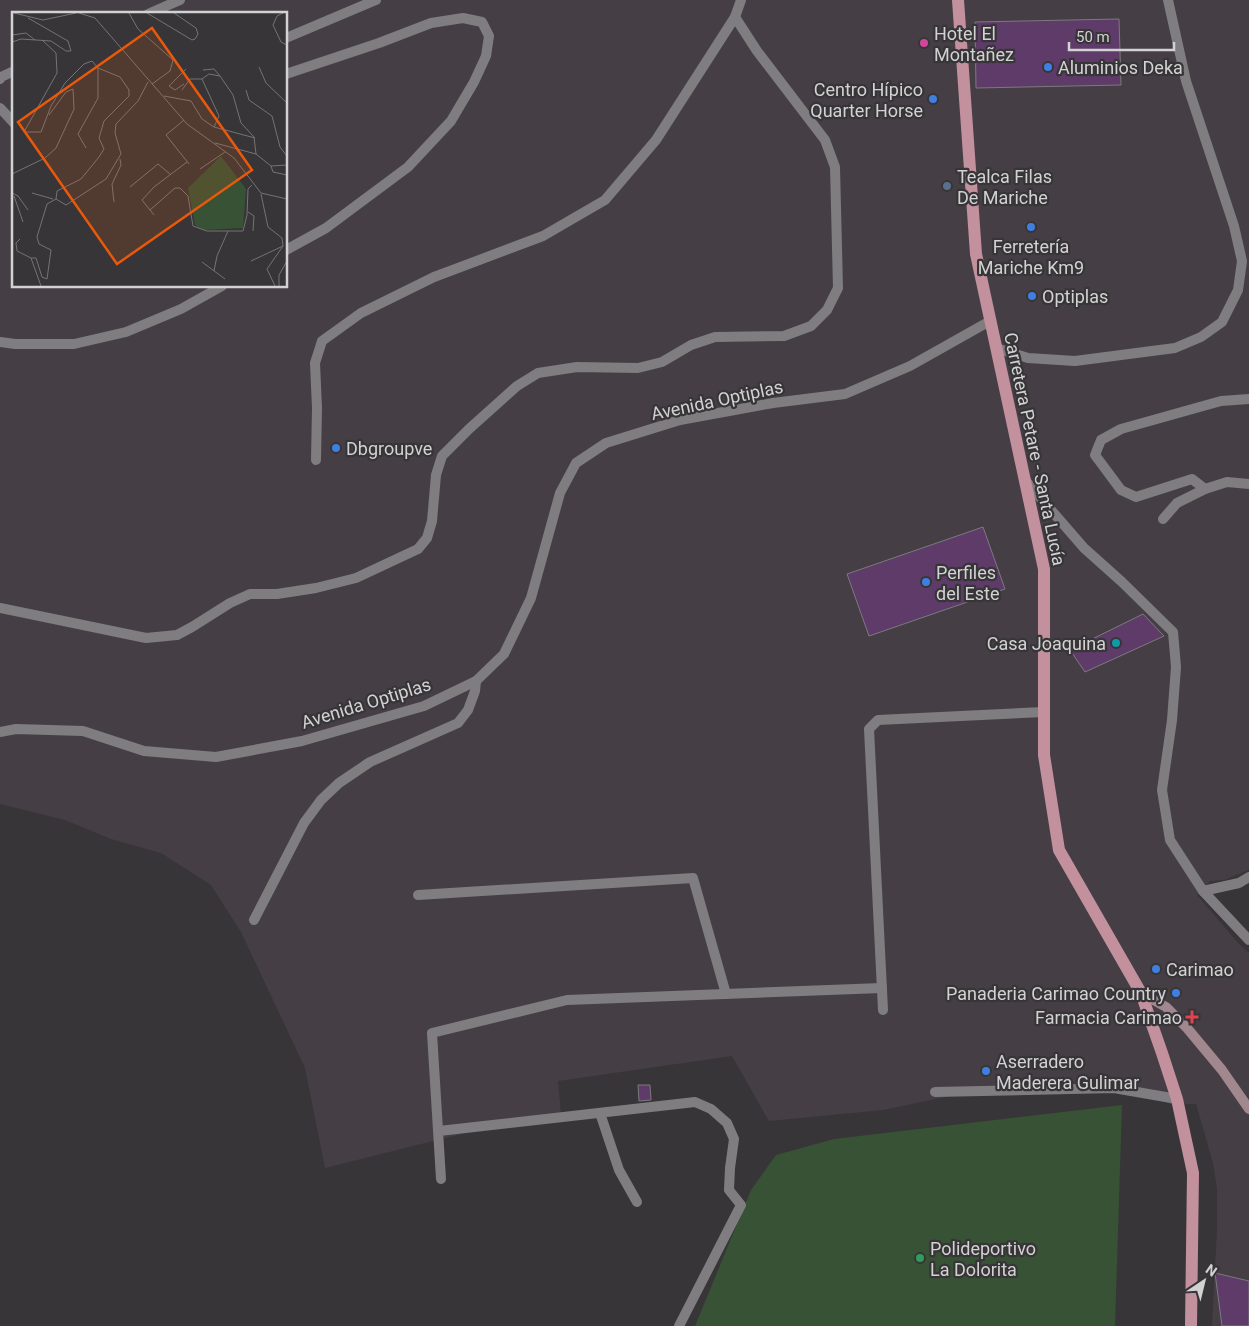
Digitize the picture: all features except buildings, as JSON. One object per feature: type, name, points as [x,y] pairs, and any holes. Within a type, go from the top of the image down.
[{"type":"main road","name":"Carretera Petare - Santa Lucía","points":[[958,0],[976,254],[1044,570],[1044,754],[1059,850],[1141,993],[1176,1099],[1193,1173],[1191,1326]]},
{"type":"street","points":[[153,12],[180,0]]},
{"type":"street","points":[[288,37],[376,0]]},
{"type":"street","points":[[316,460],[317,408],[314,363],[322,341],[361,313],[434,277],[543,236],[604,200],[656,140],[735,17],[742,0]]},
{"type":"street","points":[[996,348],[1028,358],[1075,360],[1176,348],[1201,337],[1222,322],[1238,290],[1242,261],[1234,226],[1186,81],[1168,0]]},
{"type":"street","points":[[0,608],[146,638],[177,634],[192,627],[230,603],[250,594],[277,594],[306,590],[356,578],[418,549],[426,538],[432,521],[436,476],[442,456],[517,386],[538,373],[577,367],[638,368],[662,362],[691,345],[715,337],[784,336],[811,326],[827,310],[838,288],[835,167],[825,140],[758,51],[735,17]]},
{"type":"street","points":[[288,73],[379,43],[430,23],[463,18],[482,22],[489,36],[486,56],[474,82],[451,121],[408,167],[326,228],[288,249]]},
{"type":"street","points":[[0,79],[12,72]]},
{"type":"street","points":[[0,108],[12,121]]},
{"type":"street","points":[[0,342],[15,344],[74,344],[126,332],[180,310],[218,288]]},
{"type":"street","name":"Avenida Optiplas","points":[[0,732],[16,729],[83,731],[144,752],[216,757],[302,741],[424,706],[476,681],[504,654],[531,598],[560,493],[576,463],[606,443],[680,420],[773,403],[845,394],[910,366],[990,321]]},
{"type":"street","points":[[1205,490],[1192,479],[1136,497],[1120,490],[1095,455],[1101,440],[1121,430],[1221,401],[1249,399]]},
{"type":"street","points":[[1025,480],[1084,548],[1173,632],[1176,666],[1172,720],[1162,790],[1170,840],[1203,891],[1249,940]]},
{"type":"street","points":[[1163,519],[1177,503],[1205,490],[1227,482],[1249,484]]},
{"type":"street","points":[[254,920],[304,823],[321,800],[339,783],[370,762],[458,724],[468,710],[475,691],[476,681]]},
{"type":"street","points":[[883,1010],[869,729],[878,720],[1044,712]]},
{"type":"street","points":[[1203,891],[1239,883],[1249,877]]},
{"type":"street","points":[[418,895],[693,878],[726,994]]},
{"type":"street","points":[[442,1179],[432,1033],[567,1000],[882,988]]},
{"type":"street","points":[[1141,993],[1166,1007],[1187,1028],[1222,1070],[1249,1109]]},
{"type":"street","points":[[935,1092],[1114,1088],[1176,1099]]},
{"type":"street","points":[[438,1131],[696,1102],[710,1109],[727,1123],[734,1139],[729,1190],[741,1205],[679,1326]]},
{"type":"street","points":[[600,1113],[619,1170],[637,1202]]},
{"type":"shaded area","points":[[0,0],[1249,0],[1249,870],[1224,880],[1210,881],[1197,895],[1249,953],[1249,1326],[1212,1326],[1217,1189],[1213,1163],[1196,1104],[1170,1104],[1126,1087],[1026,1080],[883,1110],[769,1121],[732,1056],[558,1081],[561,1115],[461,1134],[325,1168],[305,1068],[241,932],[211,885],[161,853],[111,839],[65,820],[0,804]]},
{"type":"green space","name":"Polideportivo La Dolorita","points":[[1122,1105],[1115,1326],[695,1326],[751,1190],[776,1155],[834,1139]]},
{"type":"place","name":"Hotel El Montañez","points":[[924,43]]},
{"type":"place","name":"Aluminios Deka","points":[[1048,67]]},
{"type":"place","name":"Centro Hípico Quarter Horse","points":[[933,99]]},
{"type":"place","name":"Tealca Filas De Mariche","points":[[947,186]]},
{"type":"place","name":"Ferretería Mariche Km9","points":[[1031,227]]},
{"type":"place","name":"Optiplas","points":[[1032,296]]},
{"type":"place","name":"Dbgroupve","points":[[336,448]]},
{"type":"place","name":"Perfiles del Este","points":[[926,582]]},
{"type":"place","name":"Casa Joaquina","points":[[1116,643]]},
{"type":"place","name":"Carimao","points":[[1156,969]]},
{"type":"place","name":"Panaderia Carimao Country","points":[[1176,993]]},
{"type":"place","name":"Farmacia Carimao","points":[[1192,1017]]},
{"type":"place","name":"Aserradero Maderera Gulimar","points":[[986,1071]]},
{"type":"place","name":"Polideportivo La Dolorita","points":[[920,1258]]}]
